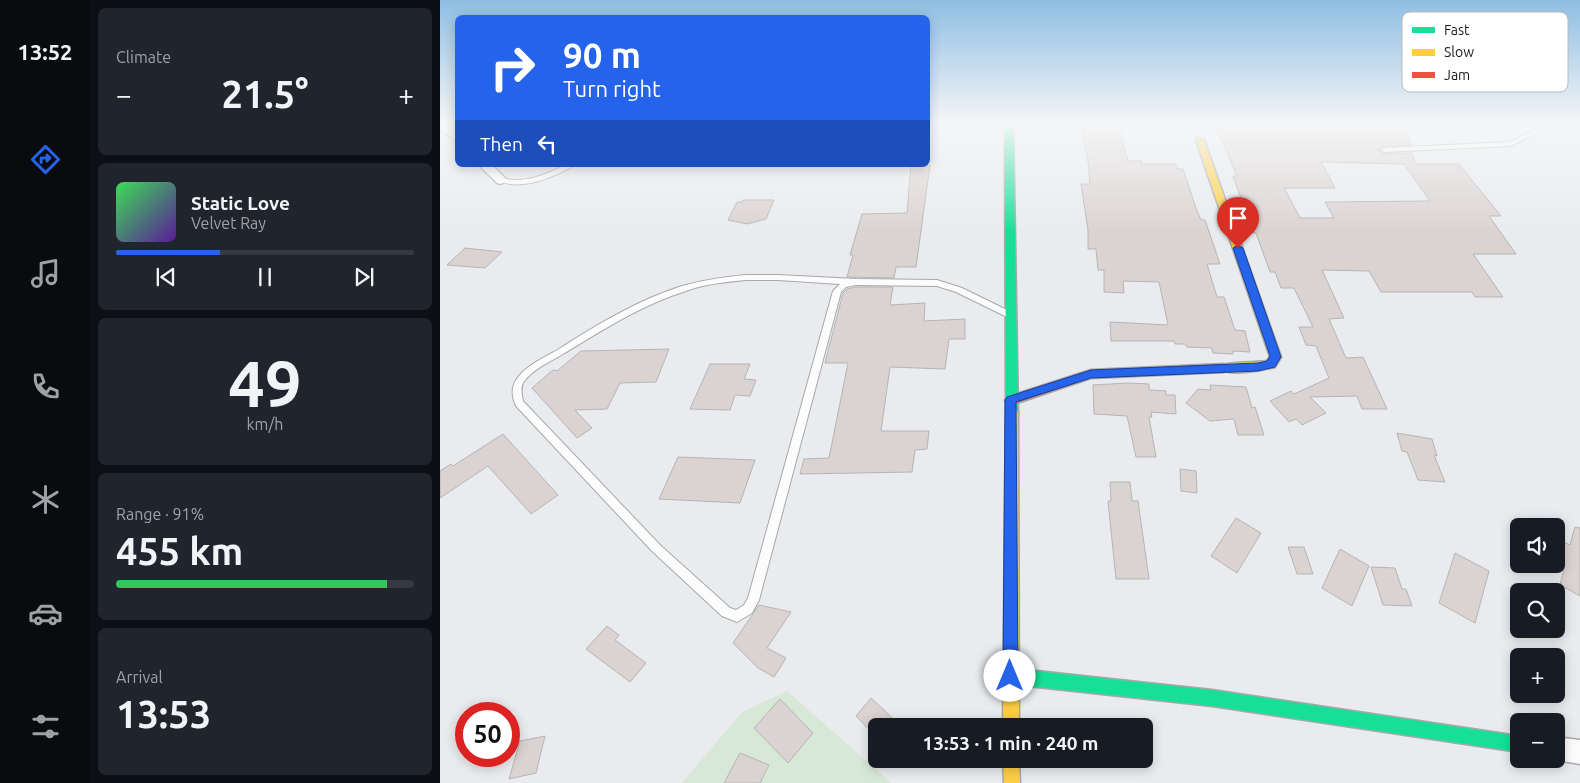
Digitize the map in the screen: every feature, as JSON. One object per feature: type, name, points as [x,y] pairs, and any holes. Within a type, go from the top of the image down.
[{"type":"street","points":[[1010,161],[1012,316],[1011,718]]},
{"type":"street","points":[[1011,400],[1091,374],[1258,367],[1271,364],[1276,357],[1207,161]]},
{"type":"street","points":[[487,167],[501,180]]},
{"type":"street","points":[[1010,676],[1212,698],[1510,743]]},
{"type":"street","points":[[1565,750],[1580,752]]},
{"type":"street","points":[[1011,768],[1012,783]]},
{"type":"lane","points":[[501,180],[508,183],[529,181],[566,167]]},
{"type":"lane","points":[[856,282],[843,285],[837,291],[754,600],[748,609],[737,616],[726,612],[656,548],[519,403],[516,393],[520,382],[533,369],[610,320],[667,295],[700,285],[730,279],[756,278],[945,285],[960,290],[1012,316]]},
{"type":"green space","points":[[787,691],[868,763],[868,768],[874,768],[891,783],[682,783],[742,712]]},
{"type":"building","points":[[1088,161],[1142,161],[1142,164],[1175,164],[1177,169],[1183,169],[1197,211],[1201,220],[1205,220],[1220,264],[1207,264],[1217,297],[1224,297],[1235,330],[1245,331],[1250,352],[1233,351],[1233,354],[1213,353],[1212,348],[1187,347],[1185,344],[1175,344],[1174,341],[1111,341],[1110,322],[1168,325],[1159,282],[1123,281],[1124,293],[1104,292],[1104,270],[1098,270],[1096,249],[1088,249],[1088,230],[1081,184],[1090,184]]},
{"type":"building","points":[[1230,161],[1414,161],[1415,164],[1459,164],[1501,216],[1489,216],[1516,254],[1473,254],[1503,297],[1475,297],[1472,292],[1381,292],[1369,271],[1322,270],[1344,318],[1329,319],[1346,358],[1363,357],[1387,409],[1362,409],[1357,396],[1310,397],[1326,413],[1302,425],[1296,419],[1289,422],[1270,401],[1291,391],[1294,394],[1329,378],[1316,346],[1306,345],[1299,327],[1313,327],[1294,288],[1281,288],[1275,272],[1270,272],[1256,233],[1253,233],[1233,176],[1237,176]],"holes":[[[1321,162],[1404,164],[1430,201],[1325,202],[1334,218],[1300,218],[1284,188],[1335,188]]]},
{"type":"building","points":[[911,167],[930,167],[916,267],[896,267],[894,278],[847,277],[853,255],[850,255],[862,214],[907,213]]},
{"type":"building","points":[[743,200],[774,200],[766,219],[747,224],[728,220],[737,202],[742,202]]},
{"type":"building","points":[[465,248],[502,252],[485,268],[447,265]]},
{"type":"building","points":[[856,287],[893,287],[890,305],[925,303],[924,321],[965,319],[965,339],[949,339],[945,369],[890,367],[881,431],[929,431],[927,449],[915,450],[912,472],[800,474],[804,459],[829,458],[848,363],[825,363],[843,293],[847,289]]},
{"type":"building","points":[[669,349],[656,382],[620,383],[607,409],[575,410],[592,428],[577,438],[532,388],[553,370],[557,371],[581,351]]},
{"type":"building","points":[[710,364],[750,364],[744,379],[756,380],[750,396],[735,395],[730,410],[690,409]]},
{"type":"building","points":[[1149,384],[1149,390],[1166,391],[1166,395],[1175,395],[1176,414],[1151,412],[1152,417],[1149,417],[1156,457],[1136,457],[1127,416],[1094,414],[1093,385]]},
{"type":"building","points":[[1210,385],[1246,387],[1252,408],[1255,407],[1264,435],[1238,435],[1234,419],[1210,421],[1186,403],[1198,389],[1211,390]]},
{"type":"building","points":[[1397,433],[1432,439],[1437,456],[1434,455],[1445,482],[1418,480],[1407,452],[1402,451]]},
{"type":"building","points":[[503,434],[558,495],[531,514],[488,466],[440,498],[440,471],[451,464],[453,466]]},
{"type":"building","points":[[678,457],[755,460],[740,503],[659,499]]},
{"type":"building","points":[[1180,469],[1196,471],[1197,493],[1181,491]]},
{"type":"building","points":[[1110,482],[1130,482],[1132,501],[1138,501],[1149,579],[1116,579],[1108,501],[1111,501]]},
{"type":"building","points":[[1236,518],[1261,533],[1237,573],[1211,556]]},
{"type":"building","points":[[1575,527],[1580,528],[1580,596],[1565,588],[1565,583],[1560,583],[1563,573],[1565,573],[1565,543],[1570,545]]},
{"type":"building","points":[[1288,547],[1304,547],[1313,574],[1297,574]]},
{"type":"building","points":[[1340,549],[1369,566],[1352,606],[1322,588]]},
{"type":"building","points":[[1455,553],[1489,571],[1475,623],[1439,603]]},
{"type":"building","points":[[1371,567],[1395,568],[1402,589],[1406,589],[1412,606],[1383,605]]},
{"type":"building","points":[[759,605],[791,612],[767,648],[786,658],[774,677],[758,668],[733,643]]},
{"type":"building","points":[[607,626],[619,635],[615,640],[646,663],[630,682],[586,649]]},
{"type":"building","points":[[871,698],[892,718],[868,718],[868,729],[856,716]]},
{"type":"building","points":[[780,699],[813,733],[788,763],[754,728]]},
{"type":"building","points":[[545,736],[536,773],[509,779],[512,767],[520,767],[520,741]]},
{"type":"building","points":[[740,753],[769,765],[760,783],[724,783]]},
{"type":"traffic: fast","points":[[1009,161],[1012,413]]},
{"type":"traffic: fast","points":[[1010,676],[1212,698],[1510,743]]},
{"type":"traffic: slow","points":[[1207,161],[1276,357],[1271,364],[1258,367],[1224,368]]},
{"type":"traffic: slow","points":[[1011,718],[1012,413]]},
{"type":"traffic: slow","points":[[1011,768],[1012,783]]},
{"type":"traffic: jam","points":[[1011,400],[1091,374],[1224,368]]},
{"type":"route","points":[[1010,676],[1011,400],[1091,374],[1258,367],[1271,364],[1276,357],[1238,248]]}]
